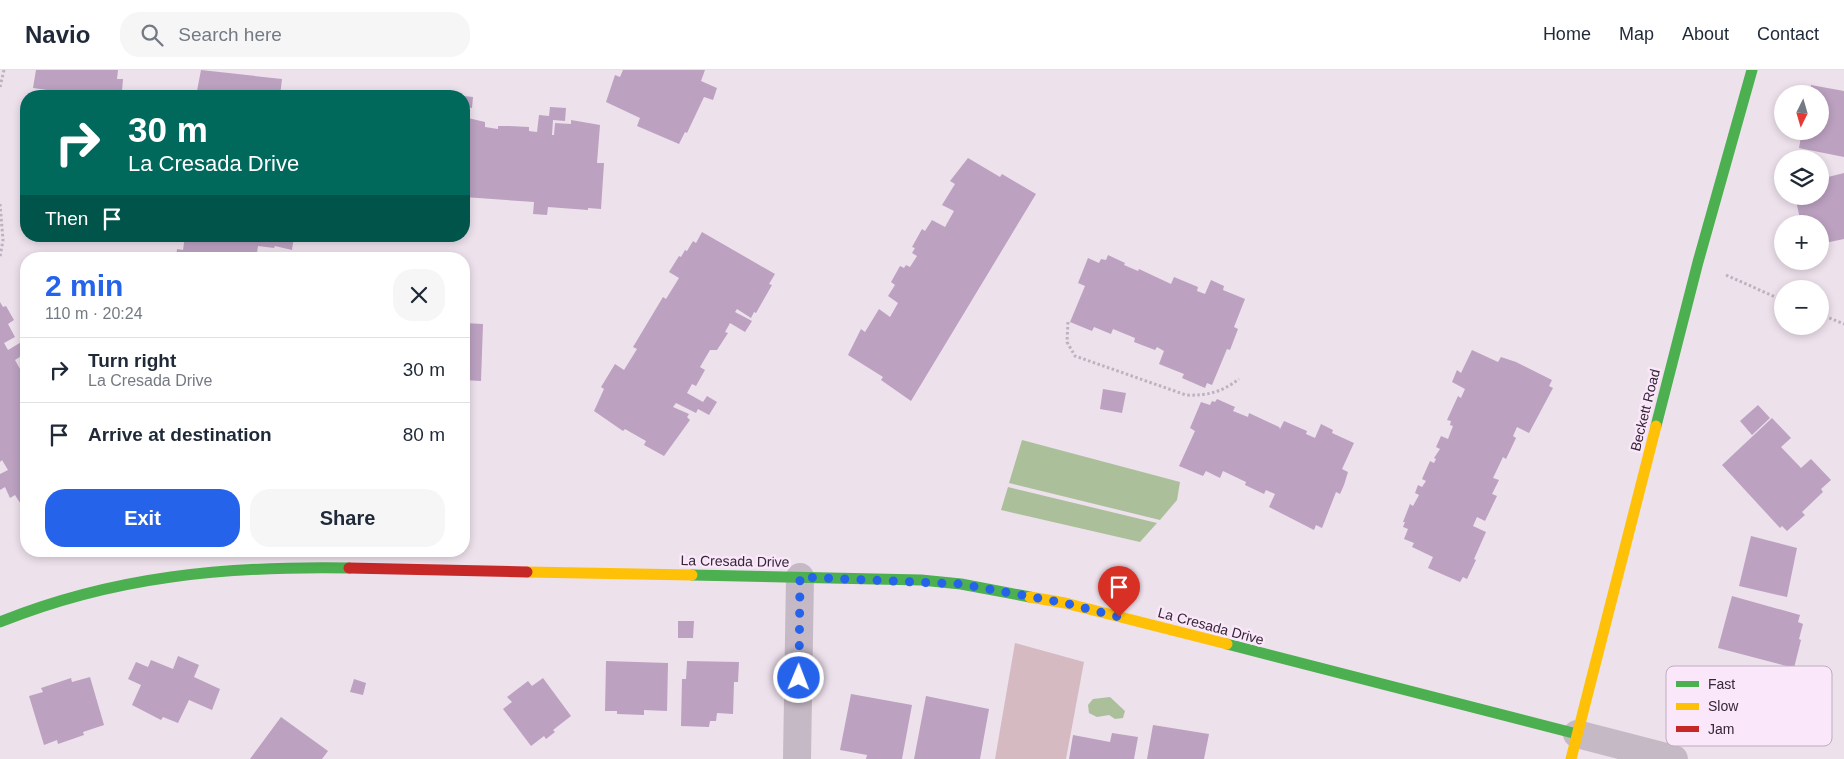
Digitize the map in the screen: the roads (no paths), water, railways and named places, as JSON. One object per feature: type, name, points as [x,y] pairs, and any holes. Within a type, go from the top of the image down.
[{"type":"street","name":"Beckett Road","points":[[1574,746],[1698,262],[1752,70]]},
{"type":"street","name":"La Cresada Drive","points":[[0,622],[70,596],[123,583],[183,573],[235,569],[288,567],[800,577],[961,584],[1065,603],[1574,746]]},
{"type":"street","points":[[797,759],[800,577]]},
{"type":"street","points":[[1574,746],[1674,759]]}]
